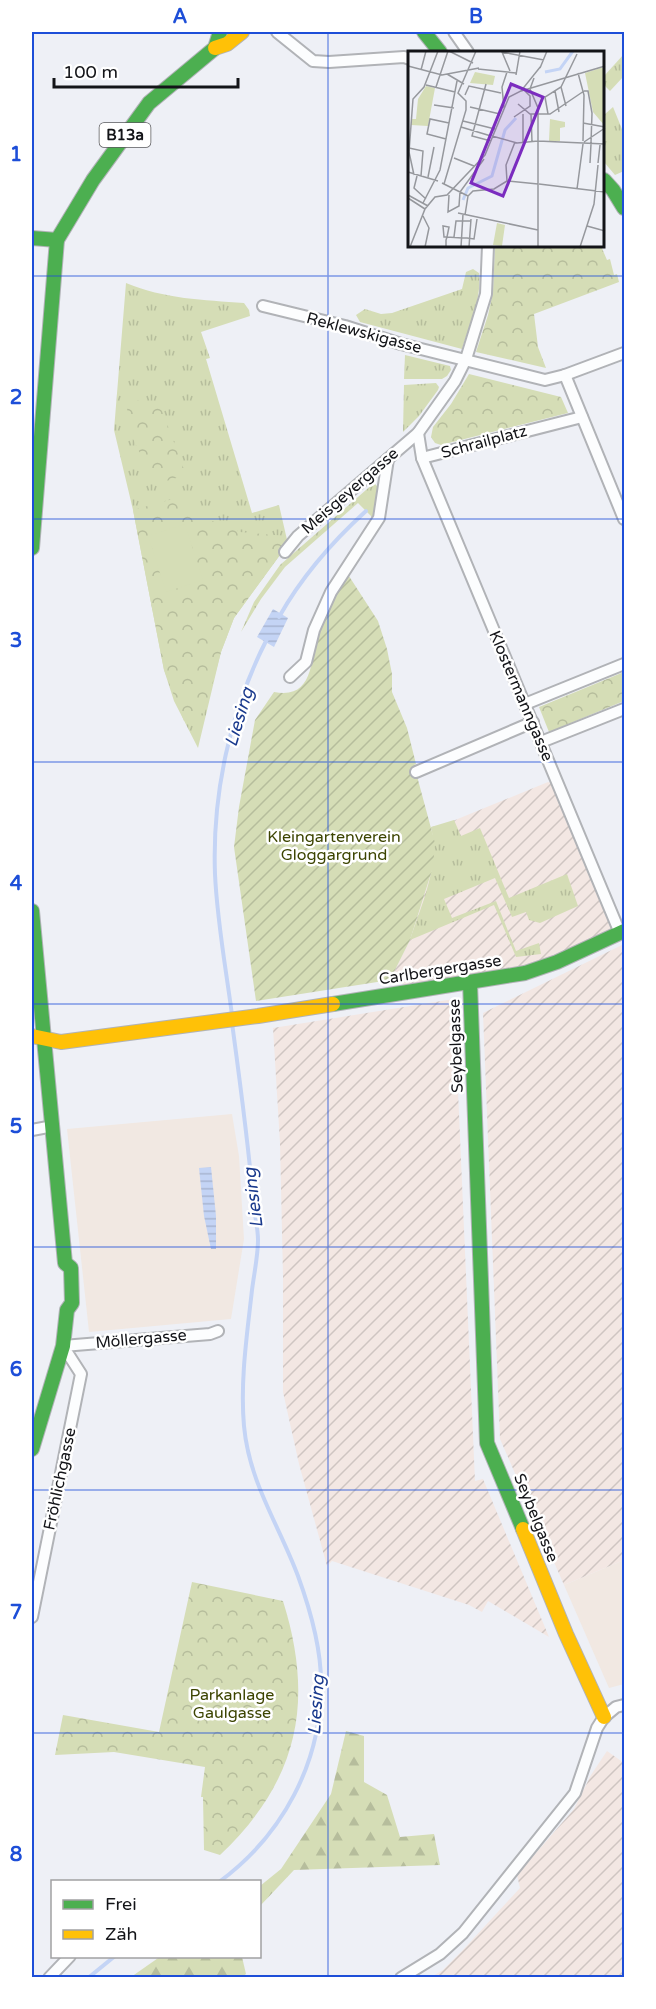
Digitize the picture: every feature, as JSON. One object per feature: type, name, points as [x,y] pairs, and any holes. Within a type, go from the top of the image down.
[{"type":"main road","points":[[215,48],[220,32]]},
{"type":"main road","points":[[215,48],[227,44],[242,32]]},
{"type":"main road","points":[[424,32],[439,51]]},
{"type":"main road","name":"B13a","points":[[32,548],[35,461],[57,240],[98,172],[150,103],[215,48]]},
{"type":"main road","points":[[605,182],[624,208]]},
{"type":"main road","points":[[32,238],[57,240]]},
{"type":"main road","points":[[32,911],[38,1037],[53,1126],[65,1263],[61,1270],[62,1304],[67,1310],[63,1346],[32,1449]]},
{"type":"main road","name":"Carlbergergasse","points":[[38,1037],[61,1042],[253,1017],[470,983],[525,973],[557,962],[622,932]]},
{"type":"main road","name":"Seybelgasse","points":[[470,983],[487,1443],[566,1634],[604,1717]]},
{"type":"street","points":[[277,32],[313,61],[408,58]]},
{"type":"street","points":[[454,32],[467,51]]},
{"type":"street","points":[[488,248],[486,294],[466,359],[544,380],[565,375],[624,353]]},
{"type":"street","name":"Reklewskigasse","points":[[263,306],[345,326],[401,344],[466,359]]},
{"type":"street","name":"Schrailplatz","points":[[466,359],[455,381],[418,433],[422,459],[582,417]]},
{"type":"street","points":[[565,375],[624,519]]},
{"type":"street","name":"Meisgeyergasse","points":[[285,552],[298,536],[418,433]]},
{"type":"street","points":[[290,677],[306,662],[314,630],[331,592],[379,518],[388,459]]},
{"type":"street","name":"Klostermanngasse","points":[[422,459],[622,932]]},
{"type":"street","points":[[525,704],[624,664]]},
{"type":"street","points":[[541,742],[624,709]]},
{"type":"street","points":[[416,772],[533,722]]},
{"type":"street","points":[[32,1130],[53,1126]]},
{"type":"street","name":"Möllergasse","points":[[63,1346],[210,1334],[218,1331]]},
{"type":"street","name":"Fröhlichgasse","points":[[32,1617],[81,1374],[63,1346]]},
{"type":"street","points":[[401,1977],[440,1954],[463,1933],[575,1793],[597,1728],[604,1717],[616,1707],[624,1705]]},
{"type":"street","points":[[49,1977],[68,1958]]},
{"type":"shaded area","points":[[548,782],[559,786],[620,933],[557,962],[421,990],[390,980],[410,940],[433,867],[435,843],[431,827],[443,825]]},
{"type":"shaded area","points":[[624,944],[624,1560],[564,1585],[500,1439],[483,1013]]},
{"type":"shaded area","points":[[454,999],[475,1481],[483,1479],[549,1637],[488,1601],[482,1612],[469,1605],[332,1561],[327,1566],[299,1464],[283,1392],[280,1143],[273,1028]]},
{"type":"shaded area","points":[[232,1114],[239,1156],[244,1239],[231,1319],[89,1332],[67,1129]]},
{"type":"shaded area","points":[[624,1560],[624,1684],[609,1688],[564,1585]]},
{"type":"shaded area","points":[[607,1751],[624,1763],[624,1977],[431,1977],[443,1970],[462,1951],[520,1888],[517,1875],[574,1809],[591,1775]]},
{"type":"green space","points":[[624,54],[624,76],[610,91],[605,86],[605,75]]},
{"type":"green space","points":[[613,107],[624,134],[624,171],[615,175],[605,163],[605,114]]},
{"type":"green space","points":[[495,248],[602,248],[607,260],[610,259],[614,275],[617,274],[619,282],[534,314],[538,347],[546,368],[476,352],[493,292]]},
{"type":"green space","points":[[473,269],[479,273],[479,293],[462,349],[360,322],[356,315],[365,309],[381,314],[392,313],[462,289],[466,272]]},
{"type":"green space","points":[[126,283],[169,296],[244,303],[249,310],[250,316],[201,332],[210,358],[206,359],[252,513],[279,505],[288,544],[234,618],[221,652],[198,748],[174,701],[164,670],[133,510],[114,430]]},
{"type":"green space","points":[[405,355],[450,366],[451,370],[442,379],[404,379]]},
{"type":"green space","points":[[469,374],[561,397],[568,413],[441,445],[435,443],[431,437],[433,427],[451,404]]},
{"type":"green space","points":[[436,383],[438,390],[419,416],[403,432],[404,385]]},
{"type":"green space","points":[[128,400],[159,402],[186,475],[163,482],[144,462],[126,424]]},
{"type":"green space","points":[[374,483],[379,488],[377,511],[373,518],[358,503],[285,567],[261,599],[241,632],[254,602],[280,565]]},
{"type":"green space","points":[[173,499],[194,514],[240,532],[285,536],[288,544],[234,618],[221,652],[205,712],[184,721],[164,670],[133,510]]},
{"type":"green space","points":[[185,524],[203,580],[166,592],[148,536]]},
{"type":"green space","name":"Kleingartenverein Gloggargrund","points":[[347,573],[378,621],[387,649],[392,674],[392,692],[407,728],[416,764],[414,765],[435,843],[433,867],[410,940],[390,980],[256,1001],[234,847],[255,720],[274,692],[287,693],[297,690],[304,683],[312,664],[322,623]]},
{"type":"green space","points":[[624,672],[624,701],[549,732],[539,707]]},
{"type":"green space","points":[[454,820],[461,836],[480,828],[509,898],[567,874],[578,906],[540,923],[529,920],[526,912],[512,917],[495,878],[444,899],[452,918],[496,901],[516,951],[539,943],[541,954],[516,957],[494,905],[410,940],[431,870],[433,842],[431,827]]},
{"type":"green space","name":"Parkanlage Gaulgasse","points":[[192,1582],[283,1601],[293,1638],[298,1673],[298,1707],[293,1738],[283,1769],[267,1798],[246,1827],[220,1855],[204,1850],[203,1797],[201,1797],[205,1767],[114,1752],[55,1755],[63,1715],[159,1732]]},
{"type":"green space","points":[[346,1731],[364,1736],[364,1782],[387,1795],[400,1837],[434,1834],[440,1865],[294,1870],[261,1905],[261,1885],[281,1869],[331,1794]]},
{"type":"green space","points":[[158,1958],[242,1958],[246,1974],[241,1978],[131,1977]]},
{"type":"water","points":[[273,609],[288,618],[274,647],[257,637]]},
{"type":"water","points":[[211,1167],[216,1216],[216,1249],[211,1249],[204,1216],[199,1168]]},
{"type":"waterway","name":"Liesing","points":[[279,617],[297,588],[318,561],[366,511]]},
{"type":"waterway","name":"Liesing","points":[[232,1015],[216,892],[217,814],[220,783],[233,724],[254,666],[267,639]]},
{"type":"waterway","name":"Liesing","points":[[221,1880],[262,1842],[280,1819],[294,1794],[306,1768],[314,1740],[320,1712],[321,1682],[317,1642],[307,1602],[258,1485],[244,1426],[245,1358],[258,1240],[232,1023]]},
{"type":"waterway","name":"Liesing","points":[[88,1978],[113,1958]]},
{"type":"traffic: fast","points":[[32,548],[57,240],[93,180],[149,103],[215,48],[220,32]]},
{"type":"traffic: fast","points":[[424,32],[439,51]]},
{"type":"traffic: fast","points":[[605,181],[624,208]]},
{"type":"traffic: fast","points":[[32,238],[57,240]]},
{"type":"traffic: fast","points":[[32,911],[65,1263],[71,1268],[72,1303],[67,1310],[63,1346],[32,1449]]},
{"type":"traffic: fast","points":[[333,1004],[525,973],[557,962],[624,931]]},
{"type":"traffic: fast","points":[[470,983],[487,1443],[523,1529]]},
{"type":"traffic: slow","points":[[215,48],[227,44],[242,32]]},
{"type":"traffic: slow","points":[[32,1036],[61,1042],[333,1004]]},
{"type":"traffic: slow","points":[[523,1529],[566,1634],[604,1717]]}]
